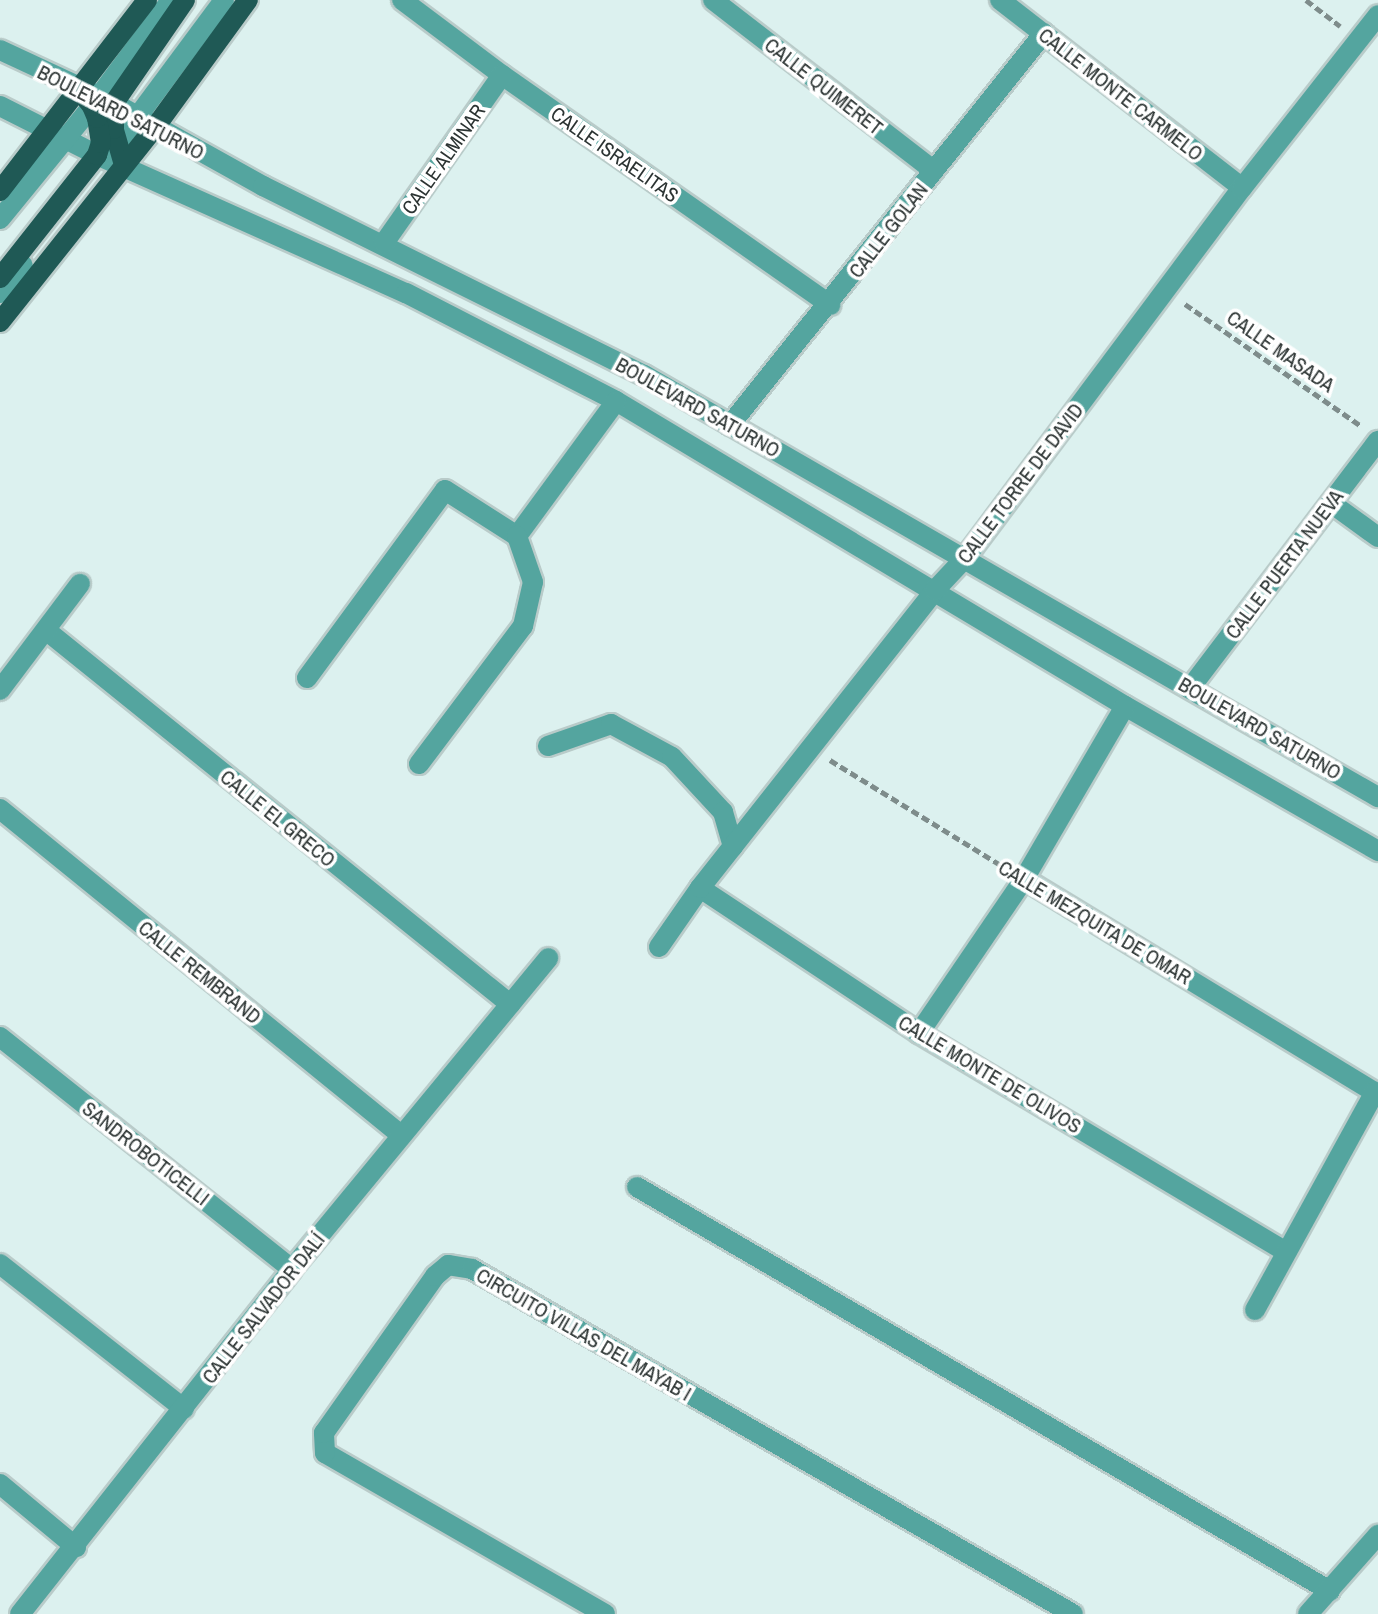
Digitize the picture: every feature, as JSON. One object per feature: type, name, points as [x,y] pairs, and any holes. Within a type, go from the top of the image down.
[{"type":"main road","points":[[0,191],[55,133],[78,89],[147,0]]},
{"type":"main road","points":[[0,322],[111,156],[102,102],[185,0]]},
{"type":"main road","points":[[0,278],[147,121],[248,0]]},
{"type":"main road","points":[[78,89],[102,102]]},
{"type":"street","points":[[0,219],[55,133],[102,102],[171,0]]},
{"type":"street","points":[[147,121],[224,0]]},
{"type":"street","name":"CALLE ISRAELITAS","points":[[402,0],[502,75],[830,305]]},
{"type":"street","name":"CALLE QUIMERET","points":[[713,0],[934,171]]},
{"type":"street","name":"CALLE MONTE CARMELO","points":[[1000,0],[1242,188]]},
{"type":"street","name":"CALLE TORRE DE DAVID","points":[[659,947],[700,888],[935,590],[965,558],[1242,188],[1378,15]]},
{"type":"street","name":"CALLE GOLAN","points":[[730,425],[830,305],[1044,33]]},
{"type":"street","name":"BOULEVARD SATURNO","points":[[0,50],[78,89]]},
{"type":"street","name":"CALLE ALMINAR","points":[[384,243],[502,75]]},
{"type":"street","name":"BOULEVARD SATURNO","points":[[102,102],[147,121],[263,186],[384,243],[644,375],[1378,797]]},
{"type":"street","name":"BOULEVARD SATURNO","points":[[0,106],[406,293],[616,401],[1125,706],[1378,851]]},
{"type":"street","points":[[0,293],[111,156]]},
{"type":"street","points":[[517,536],[616,401]]},
{"type":"street","name":"CALLE PUERTA NUEVA","points":[[1191,687],[1331,503],[1372,435]]},
{"type":"street","points":[[307,678],[445,490],[517,536],[533,582],[523,626],[419,764]]},
{"type":"street","points":[[1331,503],[1378,537]]},
{"type":"street","points":[[0,690],[80,584]]},
{"type":"street","name":"CALLE EL GRECO","points":[[47,631],[510,1004]]},
{"type":"street","points":[[919,1033],[1024,879],[1125,706]]},
{"type":"street","points":[[548,746],[611,724],[623,730],[672,757],[723,812],[733,847]]},
{"type":"street","name":"CALLE REMBRAND","points":[[0,809],[401,1135]]},
{"type":"street","name":"CALLE MEZQUITA DE OMAR","points":[[1024,879],[1377,1093]]},
{"type":"street","name":"CALLE MONTE DE OLIVOS","points":[[700,888],[919,1033],[1285,1251]]},
{"type":"street","name":"CALLE SALVADOR DALÍ","points":[[20,1614],[76,1547],[292,1269],[548,958]]},
{"type":"street","name":"SANDROBOTICELLI","points":[[0,1037],[292,1269]]},
{"type":"street","points":[[1255,1310],[1285,1251],[1377,1093]]},
{"type":"street","points":[[637,1187],[1330,1591]]},
{"type":"street","points":[[0,1264],[184,1409]]},
{"type":"street","name":"CIRCUITO VILLAS DEL MAYAB I","points":[[605,1614],[325,1453],[324,1433],[435,1276],[448,1265],[472,1269],[1073,1614]]},
{"type":"street","points":[[0,1484],[76,1547]]},
{"type":"street","points":[[1308,1614],[1378,1535]]},
{"type":"path","points":[[1306,0],[1359,41]]},
{"type":"path","name":"CALLE MASADA","points":[[1165,290],[1372,435]]},
{"type":"path","name":"CALLE MEZQUITA DE OMAR","points":[[812,749],[1024,879]]}]
